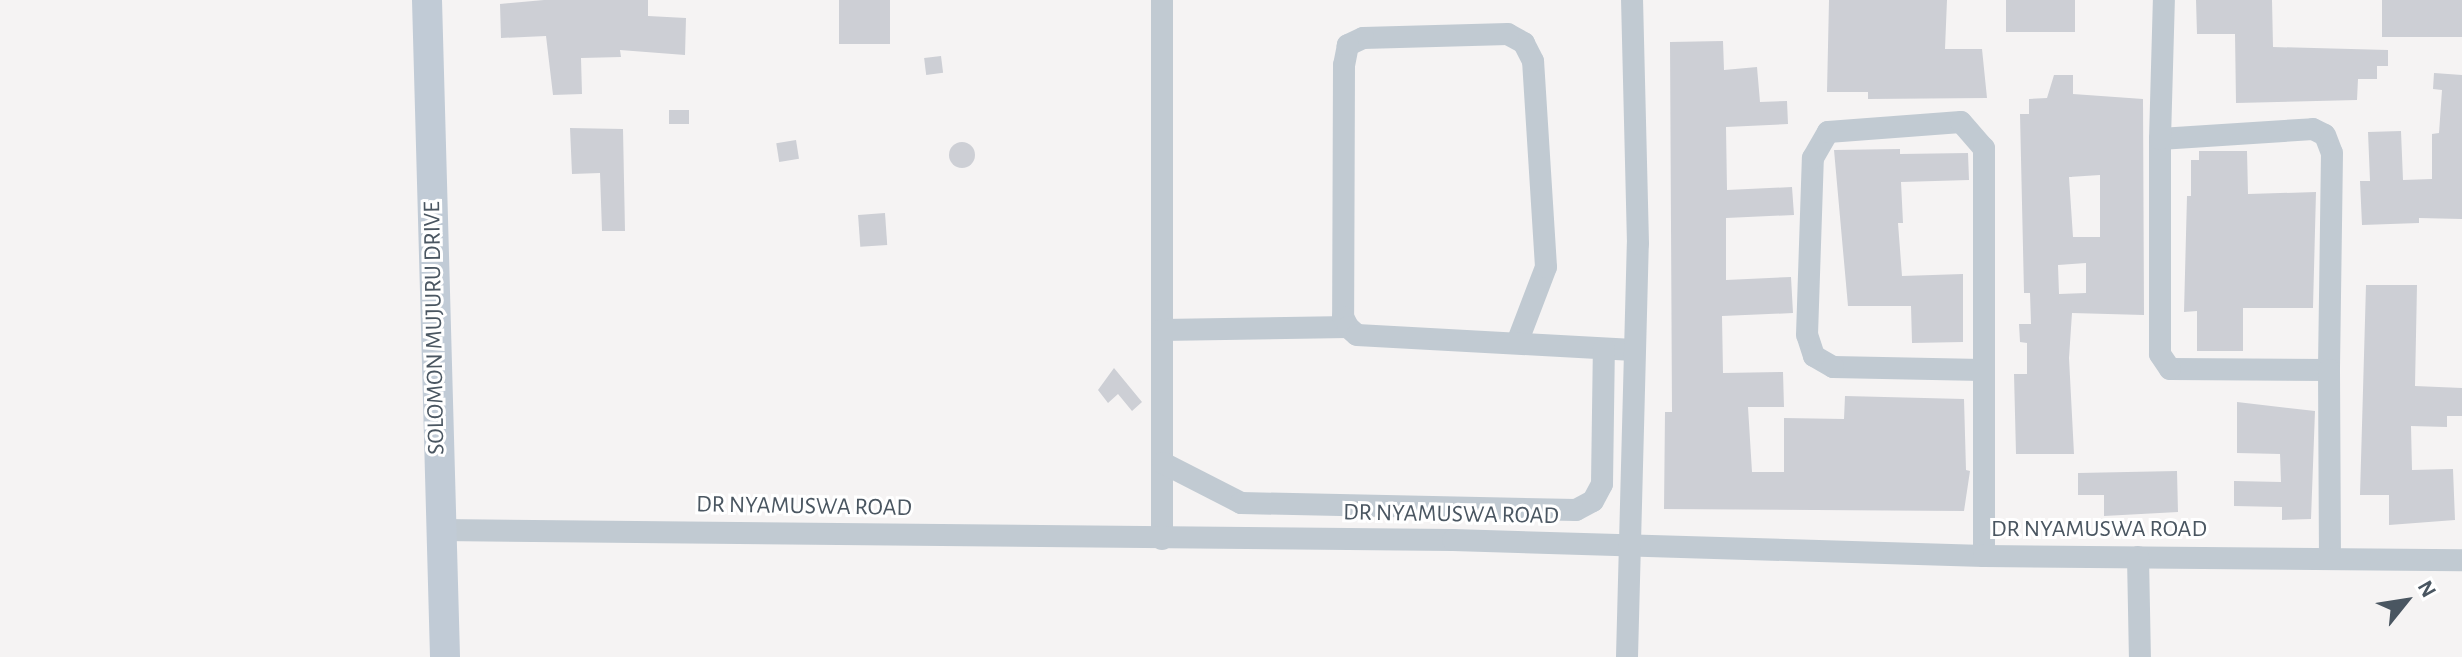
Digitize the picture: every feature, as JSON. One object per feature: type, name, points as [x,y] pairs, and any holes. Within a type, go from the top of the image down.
[{"type":"street","name":"SOLOMON MUJURU DRIVE","points":[[427,0],[445,657]]},
{"type":"street","points":[[1162,0],[1162,539]]},
{"type":"street","points":[[1627,657],[1634,350],[1632,0]]},
{"type":"street","points":[[2164,0],[2160,139],[2163,363],[2181,373],[2329,370]]},
{"type":"street","points":[[1517,343],[1546,267],[1533,61],[1524,43],[1508,34],[1363,38],[1348,45],[1344,65],[1343,317],[1348,327],[1357,335],[1634,350]]},
{"type":"street","points":[[1982,370],[1833,367],[1814,356],[1807,335],[1813,158],[1828,132],[1961,122],[1979,138],[1984,148],[1984,556]]},
{"type":"street","points":[[2160,139],[2313,129],[2325,135],[2332,153],[2330,556]]},
{"type":"street","points":[[1162,330],[1348,327]]},
{"type":"street","points":[[1163,463],[1241,503],[1576,510],[1593,501],[1602,484],[1604,349]]},
{"type":"street","name":"DR NYAMUSWA ROAD","points":[[440,530],[1629,543],[1984,556],[2330,556],[2462,560]]},
{"type":"street","points":[[2138,557],[2140,657]]},
{"type":"building","points":[[544,0],[648,0],[648,16],[686,18],[685,55],[620,50],[621,57],[581,58],[582,94],[553,95],[546,36],[501,38],[500,4]]},
{"type":"building","points":[[839,0],[890,0],[890,44],[839,44]]},
{"type":"building","points":[[1829,0],[1947,0],[1945,49],[1982,49],[1987,98],[1868,99],[1868,92],[1827,92]]},
{"type":"building","points":[[2006,0],[2075,0],[2075,32],[2006,32]]},
{"type":"building","points":[[2196,0],[2272,0],[2273,47],[2388,50],[2388,66],[2377,66],[2377,79],[2358,79],[2357,100],[2236,103],[2235,34],[2197,34]]},
{"type":"building","points":[[2382,0],[2462,0],[2462,37],[2382,37]]},
{"type":"building","points":[[1723,41],[1724,70],[1757,67],[1760,102],[1787,101],[1788,124],[1726,127],[1727,190],[1792,187],[1794,215],[1726,218],[1726,280],[1791,277],[1793,313],[1722,316],[1723,373],[1783,372],[1784,407],[1748,407],[1752,472],[1784,472],[1784,418],[1844,419],[1845,396],[1964,399],[1966,470],[1970,471],[1964,511],[1664,509],[1665,412],[1672,412],[1670,42]]},
{"type":"building","points":[[941,56],[943,73],[926,75],[924,58]]},
{"type":"building","points":[[2434,73],[2462,75],[2462,219],[2419,218],[2419,223],[2362,225],[2360,181],[2370,181],[2368,132],[2401,131],[2403,180],[2432,179],[2432,134],[2439,133],[2442,90],[2433,89]]},
{"type":"building","points":[[2054,75],[2073,75],[2073,94],[2143,99],[2144,315],[2072,313],[2069,358],[2074,454],[2016,454],[2014,374],[2027,374],[2027,343],[2020,342],[2019,324],[2031,324],[2030,293],[2024,293],[2020,114],[2029,114],[2029,99],[2047,98]],"holes":[[[2100,175],[2100,237],[2073,237],[2069,177]],[[2086,263],[2086,293],[2059,294],[2058,265]]]},
{"type":"building","points":[[669,110],[689,110],[689,124],[669,124]]},
{"type":"building","points":[[570,128],[623,129],[625,231],[602,231],[600,173],[572,174]]},
{"type":"building","points":[[796,140],[799,159],[779,162],[776,143]]},
{"type":"building","points":[[962,142],[971,146],[975,155],[971,164],[962,168],[953,164],[949,155],[953,146]]},
{"type":"building","points":[[1900,149],[1900,154],[1968,153],[1969,180],[1901,182],[1903,223],[1898,223],[1902,276],[1963,274],[1963,342],[1912,343],[1911,306],[1848,306],[1834,150]]},
{"type":"building","points":[[2199,151],[2247,151],[2248,194],[2316,192],[2313,308],[2243,308],[2243,351],[2197,351],[2197,311],[2184,312],[2187,196],[2191,196],[2191,160],[2199,160]]},
{"type":"building","points":[[885,213],[887,245],[860,247],[858,215]]},
{"type":"building","points":[[2366,285],[2417,285],[2415,386],[2462,388],[2462,416],[2447,416],[2447,427],[2411,426],[2412,470],[2453,469],[2455,520],[2389,525],[2389,495],[2360,495]]},
{"type":"building","points":[[1114,368],[1142,402],[1132,411],[1118,394],[1108,403],[1098,390]]},
{"type":"building","points":[[2237,402],[2315,411],[2311,519],[2282,520],[2282,507],[2234,506],[2234,481],[2281,482],[2280,454],[2237,453]]},
{"type":"building","points":[[2177,471],[2178,512],[2104,516],[2104,495],[2078,495],[2078,473]]}]
